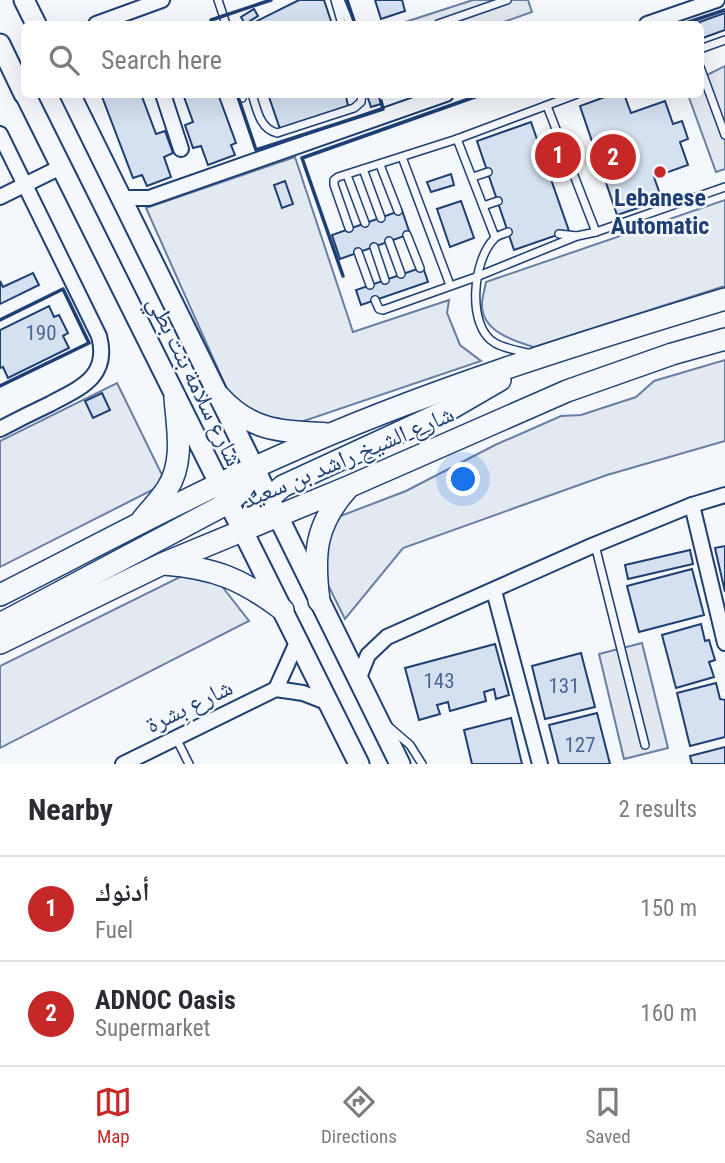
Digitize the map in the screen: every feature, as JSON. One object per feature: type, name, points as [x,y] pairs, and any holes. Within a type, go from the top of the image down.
[{"type":"main road","points":[[24,0],[34,21]]},
{"type":"main road","name":"شارع سلامة بنت بطي","points":[[0,44],[21,86]]},
{"type":"main road","name":"شارع سلامة بنت بطي","points":[[27,98],[359,764]]},
{"type":"main road","name":"شارع سلامة بنت بطي","points":[[72,98],[400,764]]},
{"type":"main road","name":"شارع الشيخ راشد بن سعيد","points":[[0,595],[138,525],[223,494],[255,469],[332,434],[539,356],[725,299]]},
{"type":"main road","name":"شارع الشيخ راشد بن سعيد","points":[[0,643],[162,564],[244,530],[273,507],[348,487],[567,391],[672,354],[725,339]]},
{"type":"main road","points":[[273,507],[283,486],[450,409],[539,356]]},
{"type":"main road","points":[[219,396],[233,412],[250,422],[294,432],[332,434]]},
{"type":"main road","points":[[138,525],[168,488],[179,460],[175,397]]},
{"type":"main road","points":[[319,601],[315,560],[318,540],[323,522],[333,504],[348,487]]},
{"type":"main road","points":[[0,624],[223,494]]},
{"type":"main road","points":[[162,564],[190,566],[230,577],[251,587],[283,610]]},
{"type":"street","points":[[104,21],[162,0]]},
{"type":"street","points":[[656,21],[717,0]]},
{"type":"street","points":[[135,10],[139,21]]},
{"type":"street","points":[[164,98],[181,149]]},
{"type":"street","points":[[121,198],[149,198],[435,98]]},
{"type":"street","points":[[0,134],[99,336],[102,354],[97,372],[85,386],[0,429]]},
{"type":"street","points":[[0,197],[61,167]]},
{"type":"street","points":[[358,680],[368,655],[387,637],[594,545],[692,505],[725,495]]},
{"type":"street","points":[[692,505],[725,643]]},
{"type":"street","points":[[494,591],[540,764]]},
{"type":"street","points":[[298,640],[276,689],[303,693],[329,703]]},
{"type":"street","name":"شارع بِشرة","points":[[123,764],[276,689]]},
{"type":"lane","points":[[218,0],[225,21]]},
{"type":"lane","points":[[338,0],[342,21]]},
{"type":"lane","points":[[338,0],[348,21]]},
{"type":"lane","points":[[446,21],[502,1]]},
{"type":"lane","points":[[704,48],[725,40]]},
{"type":"lane","points":[[704,76],[725,135]]},
{"type":"lane","points":[[253,98],[263,125],[277,133],[354,108],[362,98]]},
{"type":"lane","points":[[349,228],[334,180],[457,139],[567,98]]},
{"type":"lane","points":[[547,106],[596,232]]},
{"type":"lane","points":[[457,139],[495,237]]},
{"type":"lane","points":[[402,157],[450,285]]},
{"type":"lane","points":[[380,164],[398,211]]},
{"type":"lane","points":[[363,169],[381,218]]},
{"type":"lane","points":[[473,177],[488,172]]},
{"type":"lane","points":[[347,175],[365,223]]},
{"type":"lane","points":[[375,300],[379,309],[411,300],[477,277],[577,236],[596,232],[725,187]]},
{"type":"lane","points":[[483,206],[498,201]]},
{"type":"lane","points":[[508,232],[495,237],[481,260],[475,301],[479,323],[492,341],[539,356]]},
{"type":"lane","points":[[559,234],[577,236]]},
{"type":"lane","points":[[407,235],[420,268]]},
{"type":"lane","points":[[389,241],[401,274]]},
{"type":"lane","points":[[374,247],[385,280]]},
{"type":"lane","points":[[358,252],[370,285]]},
{"type":"lane","points":[[426,283],[429,292]]},
{"type":"lane","points":[[407,289],[411,300]]},
{"type":"lane","points":[[391,295],[394,305]]},
{"type":"lane","points":[[594,545],[645,745]]},
{"type":"lane","points":[[379,722],[403,737],[422,764]]},
{"type":"lane","points":[[176,737],[189,764]]},
{"type":"shaded area","points":[[473,0],[528,0],[532,12],[506,21],[408,21]]},
{"type":"shaded area","points":[[725,66],[725,169],[716,172],[689,98],[704,98],[704,76]]},
{"type":"shaded area","points":[[295,157],[353,332],[449,300],[447,313],[460,345],[481,361],[295,424],[262,416],[234,405],[146,208]]},
{"type":"shaded area","points":[[725,200],[725,286],[534,347],[500,333],[487,321],[483,313],[486,282]]},
{"type":"shaded area","points":[[725,360],[725,441],[607,475],[403,548],[345,619],[323,575],[330,520],[406,491],[495,445],[561,416],[581,415],[636,397],[654,381]]},
{"type":"shaded area","points":[[117,383],[166,483],[0,567],[0,441]]},
{"type":"shaded area","points":[[186,574],[221,585],[249,621],[0,748],[0,666]]},
{"type":"shaded area","points":[[642,643],[668,748],[624,759],[599,654]]},
{"type":"building","points":[[299,0],[324,0],[331,21],[257,21]]},
{"type":"building","points":[[375,0],[402,0],[405,11],[381,19]]},
{"type":"building","points":[[254,9],[258,16],[250,21],[243,21],[241,17]]},
{"type":"building","points":[[725,13],[725,30],[704,38],[702,21]]},
{"type":"building","points":[[103,98],[142,98],[156,134],[165,131],[173,153],[164,157],[171,177],[147,186],[142,175],[133,178]]},
{"type":"building","points":[[184,98],[219,98],[236,143],[231,145],[235,155],[208,165],[201,146],[193,148],[185,125],[193,122]]},
{"type":"building","points":[[269,98],[346,98],[348,106],[280,129]]},
{"type":"building","points":[[368,98],[379,98],[381,104],[371,107]]},
{"type":"building","points":[[602,98],[625,98],[631,113],[665,101],[673,124],[682,121],[688,139],[680,142],[688,165],[654,177],[662,200],[617,215],[580,106]]},
{"type":"building","points":[[531,122],[569,231],[514,250],[477,141]]},
{"type":"building","points":[[451,174],[454,185],[431,192],[427,182]]},
{"type":"building","points":[[285,181],[293,204],[282,208],[274,185]]},
{"type":"building","points":[[461,201],[474,238],[450,247],[437,209]]},
{"type":"building","points":[[402,210],[410,234],[340,259],[332,235]]},
{"type":"building","points":[[423,267],[428,282],[361,305],[356,290]]},
{"type":"building","points":[[33,273],[39,285],[0,304],[0,281],[3,287]]},
{"type":"building","points":[[49,306],[54,317],[59,315],[68,333],[63,336],[69,348],[8,378],[3,367],[0,368],[0,330]]},
{"type":"building","points":[[102,393],[110,410],[93,418],[85,401]]},
{"type":"building","points":[[725,546],[725,592],[715,548]]},
{"type":"building","points":[[690,550],[693,564],[628,579],[625,565]]},
{"type":"building","points":[[692,569],[704,615],[639,632],[627,586]]},
{"type":"building","points":[[701,624],[705,641],[709,640],[715,660],[709,662],[714,677],[676,688],[662,635]]},
{"type":"building","points":[[495,644],[509,695],[496,699],[494,689],[484,692],[486,701],[450,711],[448,702],[437,705],[440,714],[419,720],[405,668]]},
{"type":"building","points":[[581,653],[595,707],[545,719],[532,666]]},
{"type":"building","points":[[716,683],[720,699],[725,700],[725,737],[690,746],[677,693]]},
{"type":"building","points":[[597,713],[610,764],[559,764],[549,725]]},
{"type":"building","points":[[511,718],[522,764],[472,764],[464,730]]},
{"type":"building","points":[[725,747],[725,764],[692,764],[690,756]]},
{"type":"wall","points":[[211,21],[271,0]]},
{"type":"wall","points":[[347,0],[354,21]]},
{"type":"wall","points":[[692,21],[725,10]]},
{"type":"wall","points":[[238,98],[256,150],[383,109],[381,101]]},
{"type":"wall","points":[[343,276],[302,158],[472,98]]},
{"type":"wall","points":[[0,320],[63,289],[89,343],[0,386]]},
{"type":"place","name":"أدنوك","points":[[558,155]]},
{"type":"place","name":"ADNOC Oasis","points":[[613,157]]},
{"type":"place","name":"Lebanese Automatic","points":[[660,172]]}]
